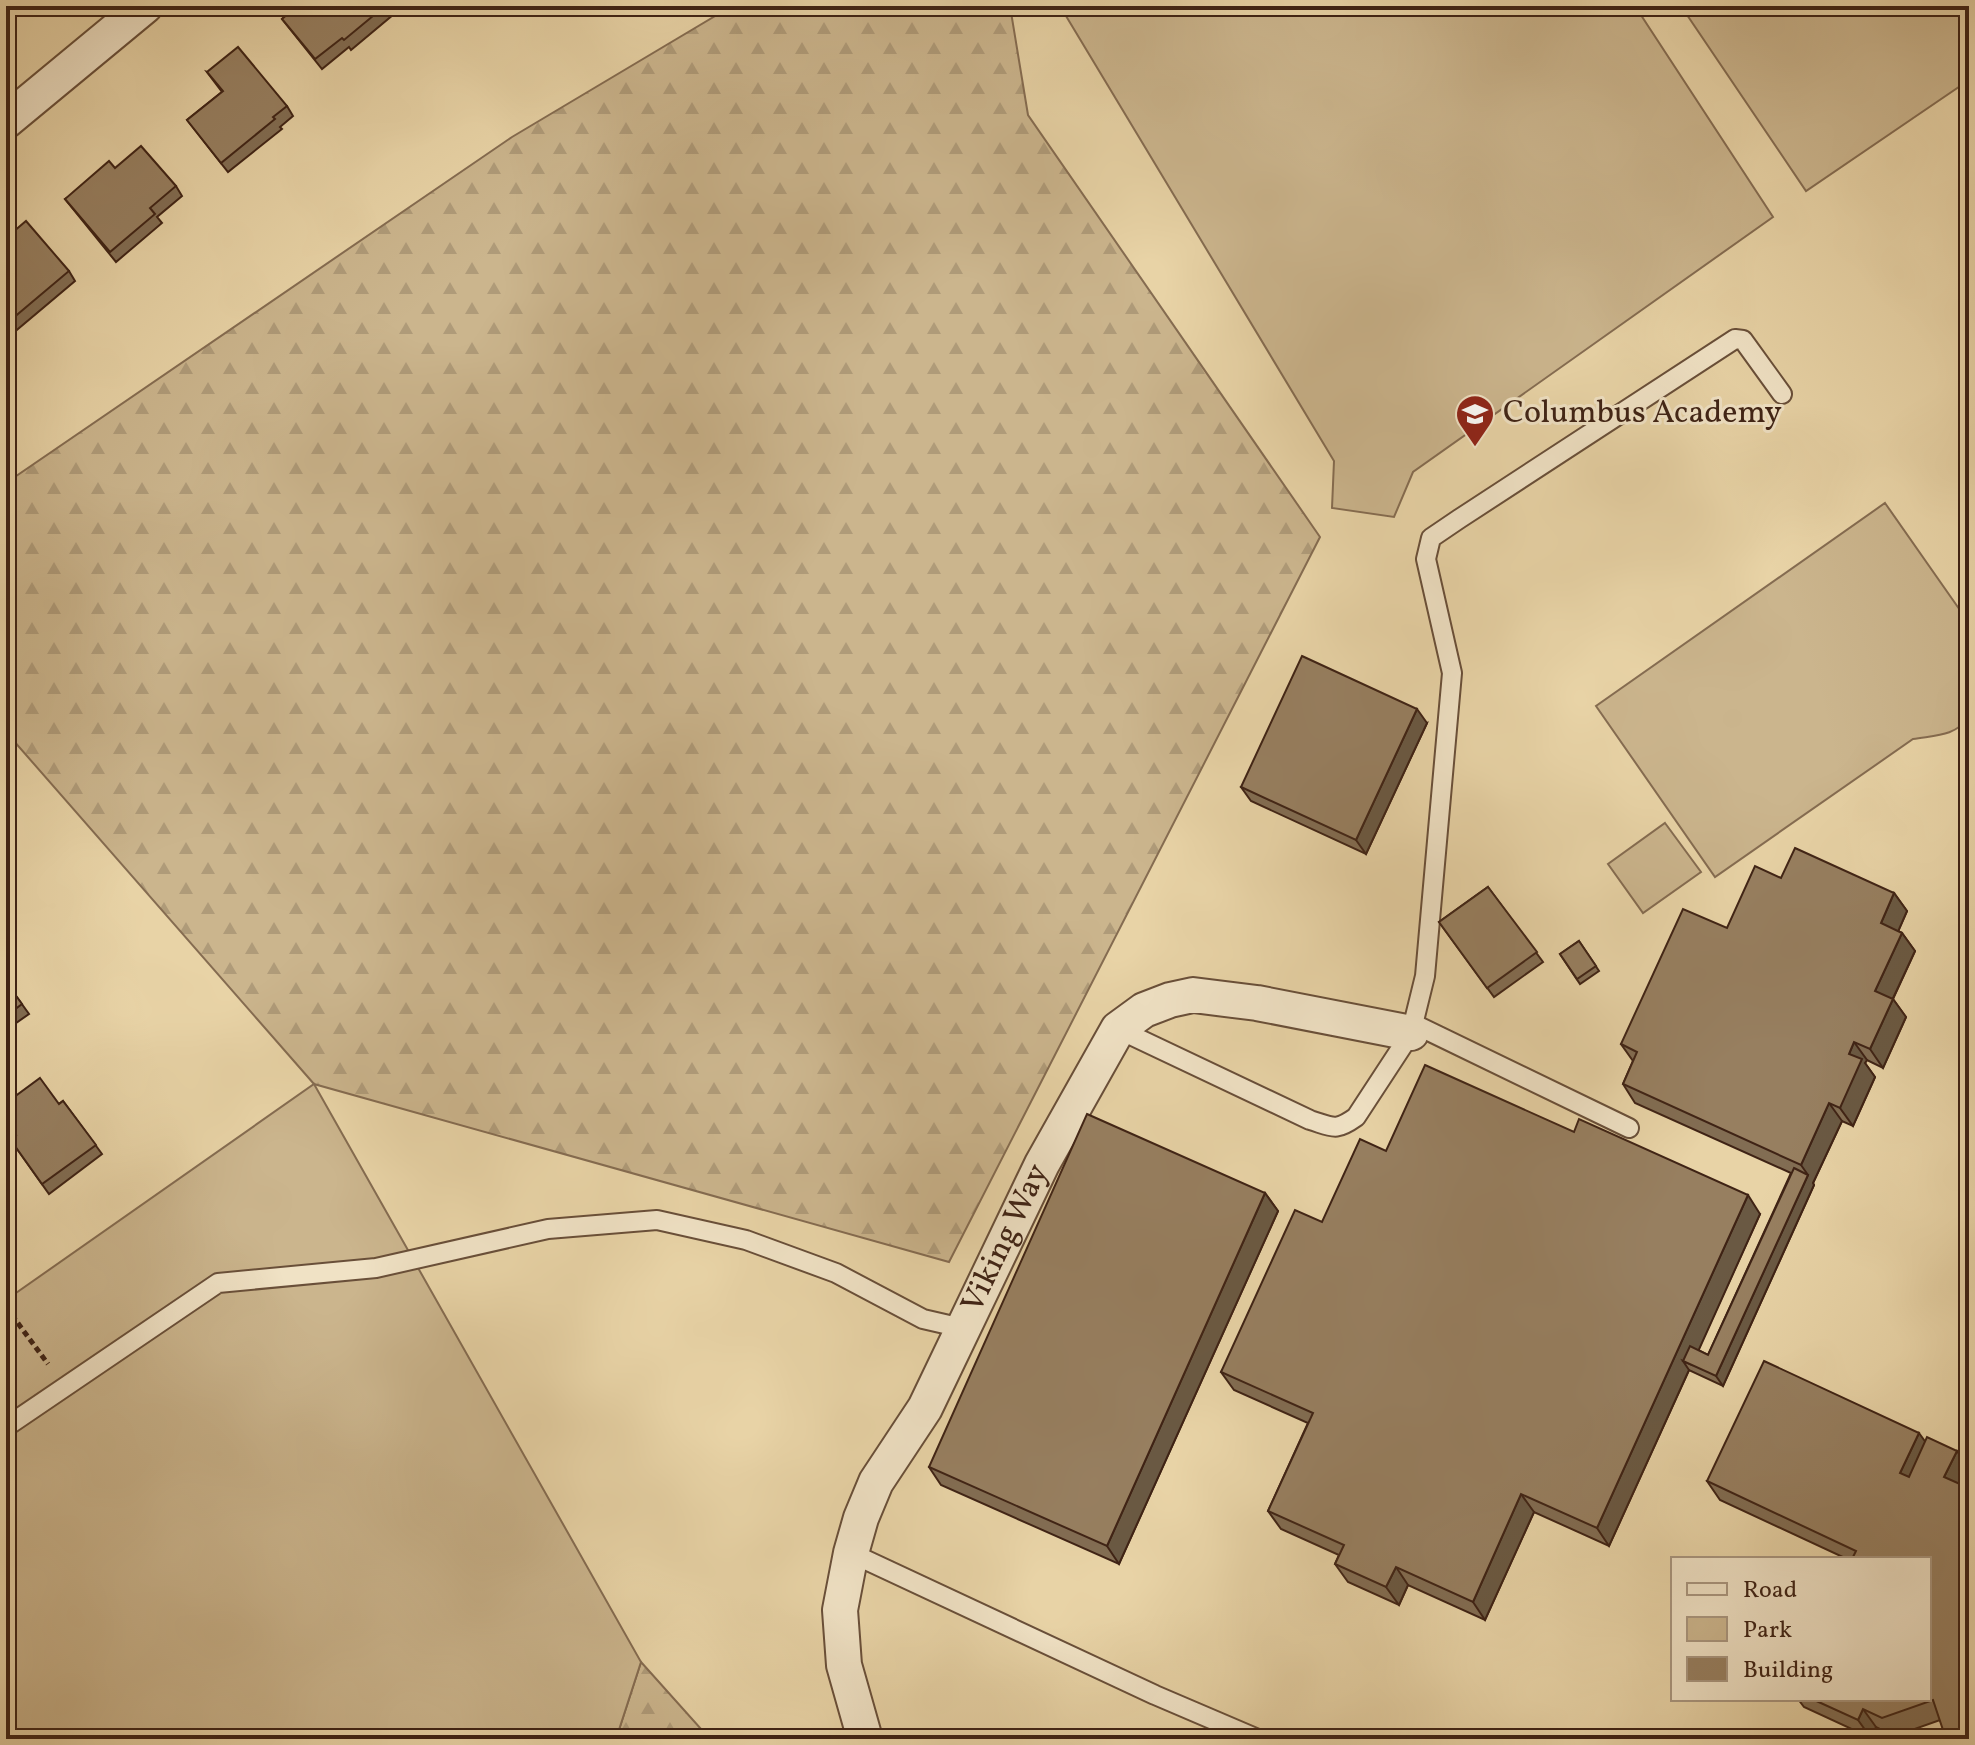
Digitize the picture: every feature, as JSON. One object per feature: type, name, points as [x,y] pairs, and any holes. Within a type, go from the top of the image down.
[{"type":"street","points":[[6,121],[145,6]]},
{"type":"street","name":"Viking Way","points":[[865,1739],[844,1665],[840,1610],[861,1518],[876,1482],[925,1408],[1042,1164],[1118,1029],[1144,1010],[1193,995],[1412,1028]]},
{"type":"lane","points":[[1118,1029],[1310,1120],[1336,1128],[1356,1117],[1412,1028],[1425,976],[1452,673],[1426,559],[1431,538],[1735,339],[1743,340],[1782,394]]},
{"type":"lane","points":[[1412,1028],[1629,1128]]},
{"type":"lane","points":[[6,1427],[218,1283],[376,1268],[548,1229],[657,1220],[746,1240],[836,1273],[923,1319],[962,1328]]},
{"type":"lane","points":[[851,1553],[1155,1695],[1258,1739]]},
{"type":"path","points":[[6,1307],[65,1387]]},
{"type":"green space","points":[[732,6],[1010,6],[1028,115],[1320,537],[949,1262],[314,1084],[6,732],[6,483],[512,137]]},
{"type":"green space","points":[[1060,6],[1635,6],[1773,217],[1413,472],[1394,517],[1332,508],[1334,461]]},
{"type":"green space","points":[[1681,6],[1969,6],[1969,80],[1806,191]]},
{"type":"green space","points":[[1885,503],[1969,623],[1969,717],[1951,732],[1913,739],[1715,877],[1596,706]]},
{"type":"green space","points":[[1665,823],[1701,872],[1643,913],[1608,864]]},
{"type":"green space","points":[[314,1084],[641,1662],[616,1739],[6,1739],[6,1300]]},
{"type":"green space","points":[[641,1662],[710,1739],[616,1739]]},
{"type":"building","points":[[297,6],[385,6],[315,59],[282,19]]},
{"type":"building","points":[[238,47],[287,106],[221,163],[187,120],[223,91],[207,72]]},
{"type":"building","points":[[141,146],[176,186],[150,208],[155,214],[110,252],[65,199],[109,161],[115,168]]},
{"type":"building","points":[[26,221],[69,271],[6,324],[6,238]]},
{"type":"building","points":[[1302,656],[1417,709],[1356,840],[1241,787]]},
{"type":"building","points":[[1795,848],[1894,893],[1881,923],[1902,933],[1875,991],[1893,999],[1870,1049],[1854,1042],[1849,1054],[1862,1059],[1840,1108],[1829,1103],[1801,1165],[1623,1084],[1637,1052],[1621,1044],[1683,909],[1727,928],[1755,866],[1781,878]]},
{"type":"building","points":[[1488,887],[1537,952],[1487,988],[1439,922]]},
{"type":"building","points":[[1579,941],[1596,966],[1577,979],[1560,954]]},
{"type":"building","points":[[6,982],[22,1004],[6,1016]]},
{"type":"building","points":[[1425,1065],[1574,1132],[1579,1119],[1748,1195],[1597,1528],[1521,1494],[1473,1602],[1396,1567],[1386,1587],[1335,1564],[1344,1545],[1268,1511],[1313,1413],[1221,1372],[1295,1210],[1322,1222],[1360,1139],[1386,1151]]},
{"type":"building","points":[[40,1078],[59,1104],[63,1101],[96,1145],[42,1184],[10,1139],[16,1135],[6,1121],[6,1103]]},
{"type":"building","points":[[1087,1114],[1265,1193],[1107,1546],[929,1467]]},
{"type":"building","points":[[1794,1168],[1808,1175],[1716,1376],[1683,1361],[1690,1346],[1708,1355]]},
{"type":"building","points":[[1764,1361],[1919,1433],[1900,1473],[1909,1477],[1927,1437],[1957,1451],[1944,1477],[1969,1488],[1969,1739],[1956,1739],[1954,1733],[1945,1736],[1931,1701],[1931,1557],[1853,1557],[1856,1551],[1707,1481]]},
{"type":"building","points":[[1816,1701],[1930,1701],[1882,1718],[1863,1709],[1858,1720]]},
{"type":"place","name":"Columbus Academy","points":[[1475,448]]}]
